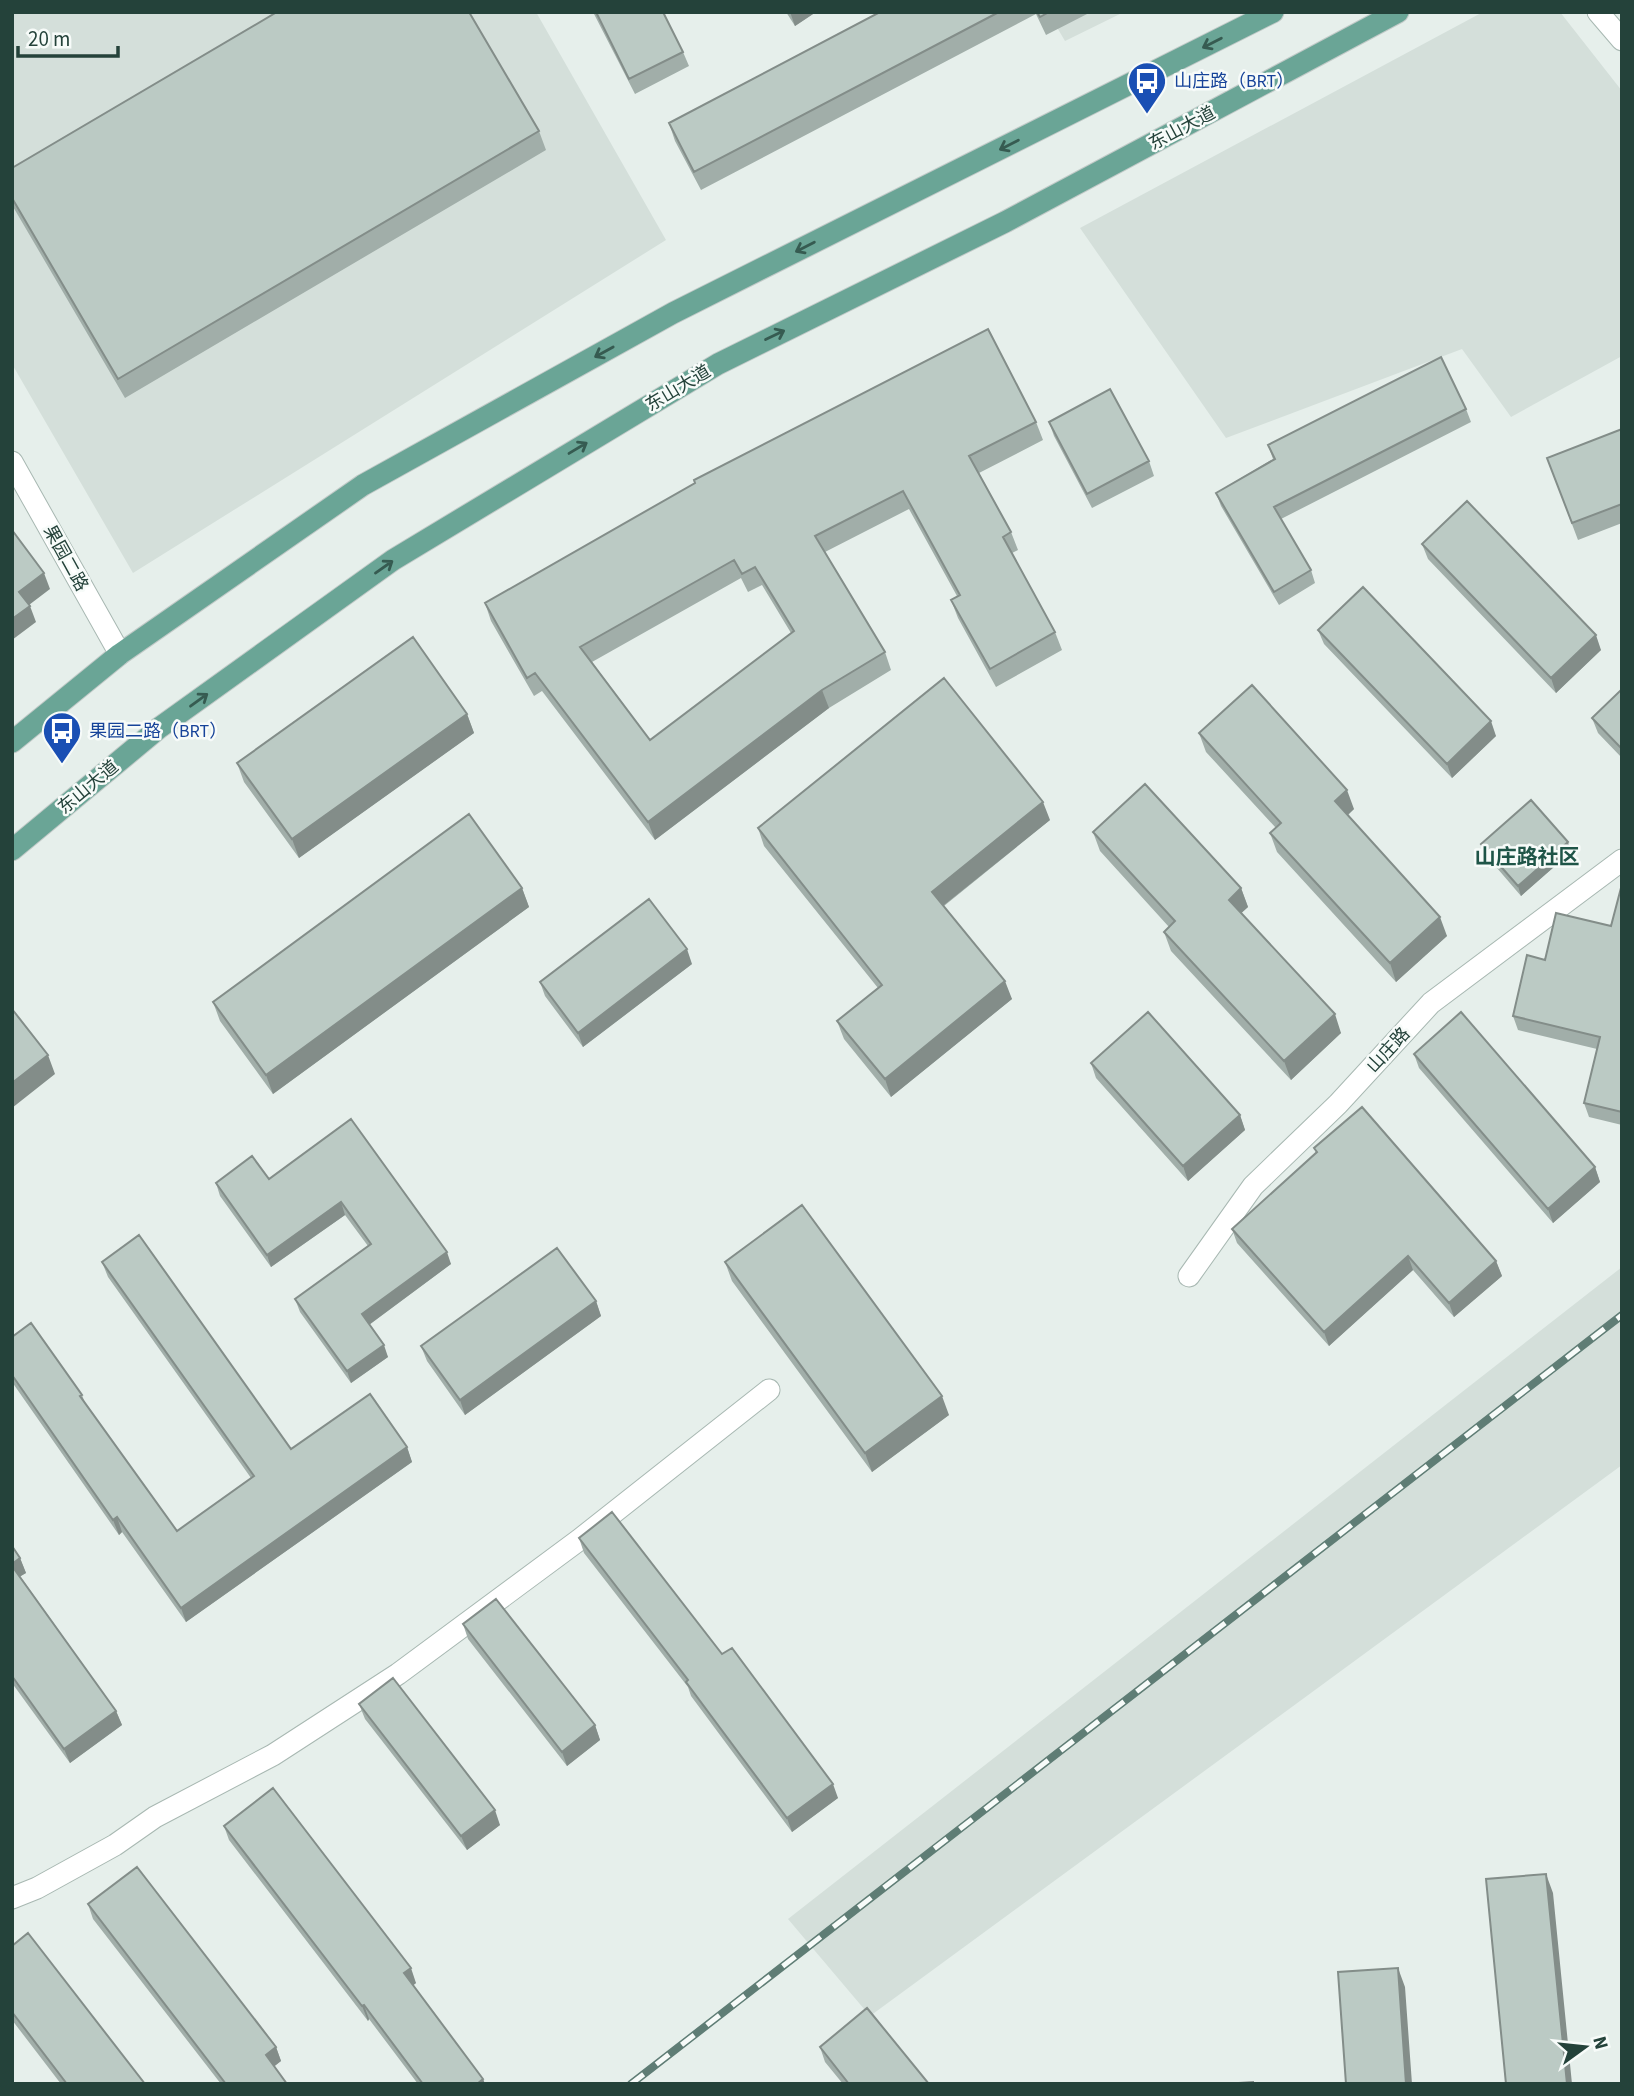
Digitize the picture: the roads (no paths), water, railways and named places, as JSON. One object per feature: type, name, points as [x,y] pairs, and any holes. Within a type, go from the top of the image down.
[{"type":"main road","points":[[12,741],[120,654],[363,485],[673,313],[1273,12]]},
{"type":"main road","name":"东山大道","points":[[12,850],[159,728],[393,560],[718,364],[1005,222],[1398,12]]},
{"type":"street","points":[[1598,12],[1622,40]]},
{"type":"street","name":"果园二路","points":[[12,462],[120,654]]},
{"type":"street","name":"山庄路","points":[[1189,1276],[1253,1186],[1338,1104],[1432,1003],[1622,860]]},
{"type":"street","points":[[12,1898],[48,1882],[115,1844],[155,1817],[273,1755],[398,1674],[579,1540],[769,1390]]},
{"type":"railway","points":[[631,2084],[1622,1315]]},
{"type":"place","name":"山庄路（BRT）","points":[[1147,115]]},
{"type":"place","name":"果园二路（BRT）","points":[[62,765]]},
{"type":"district","name":"山庄路社区","points":[[1527,857]]}]
